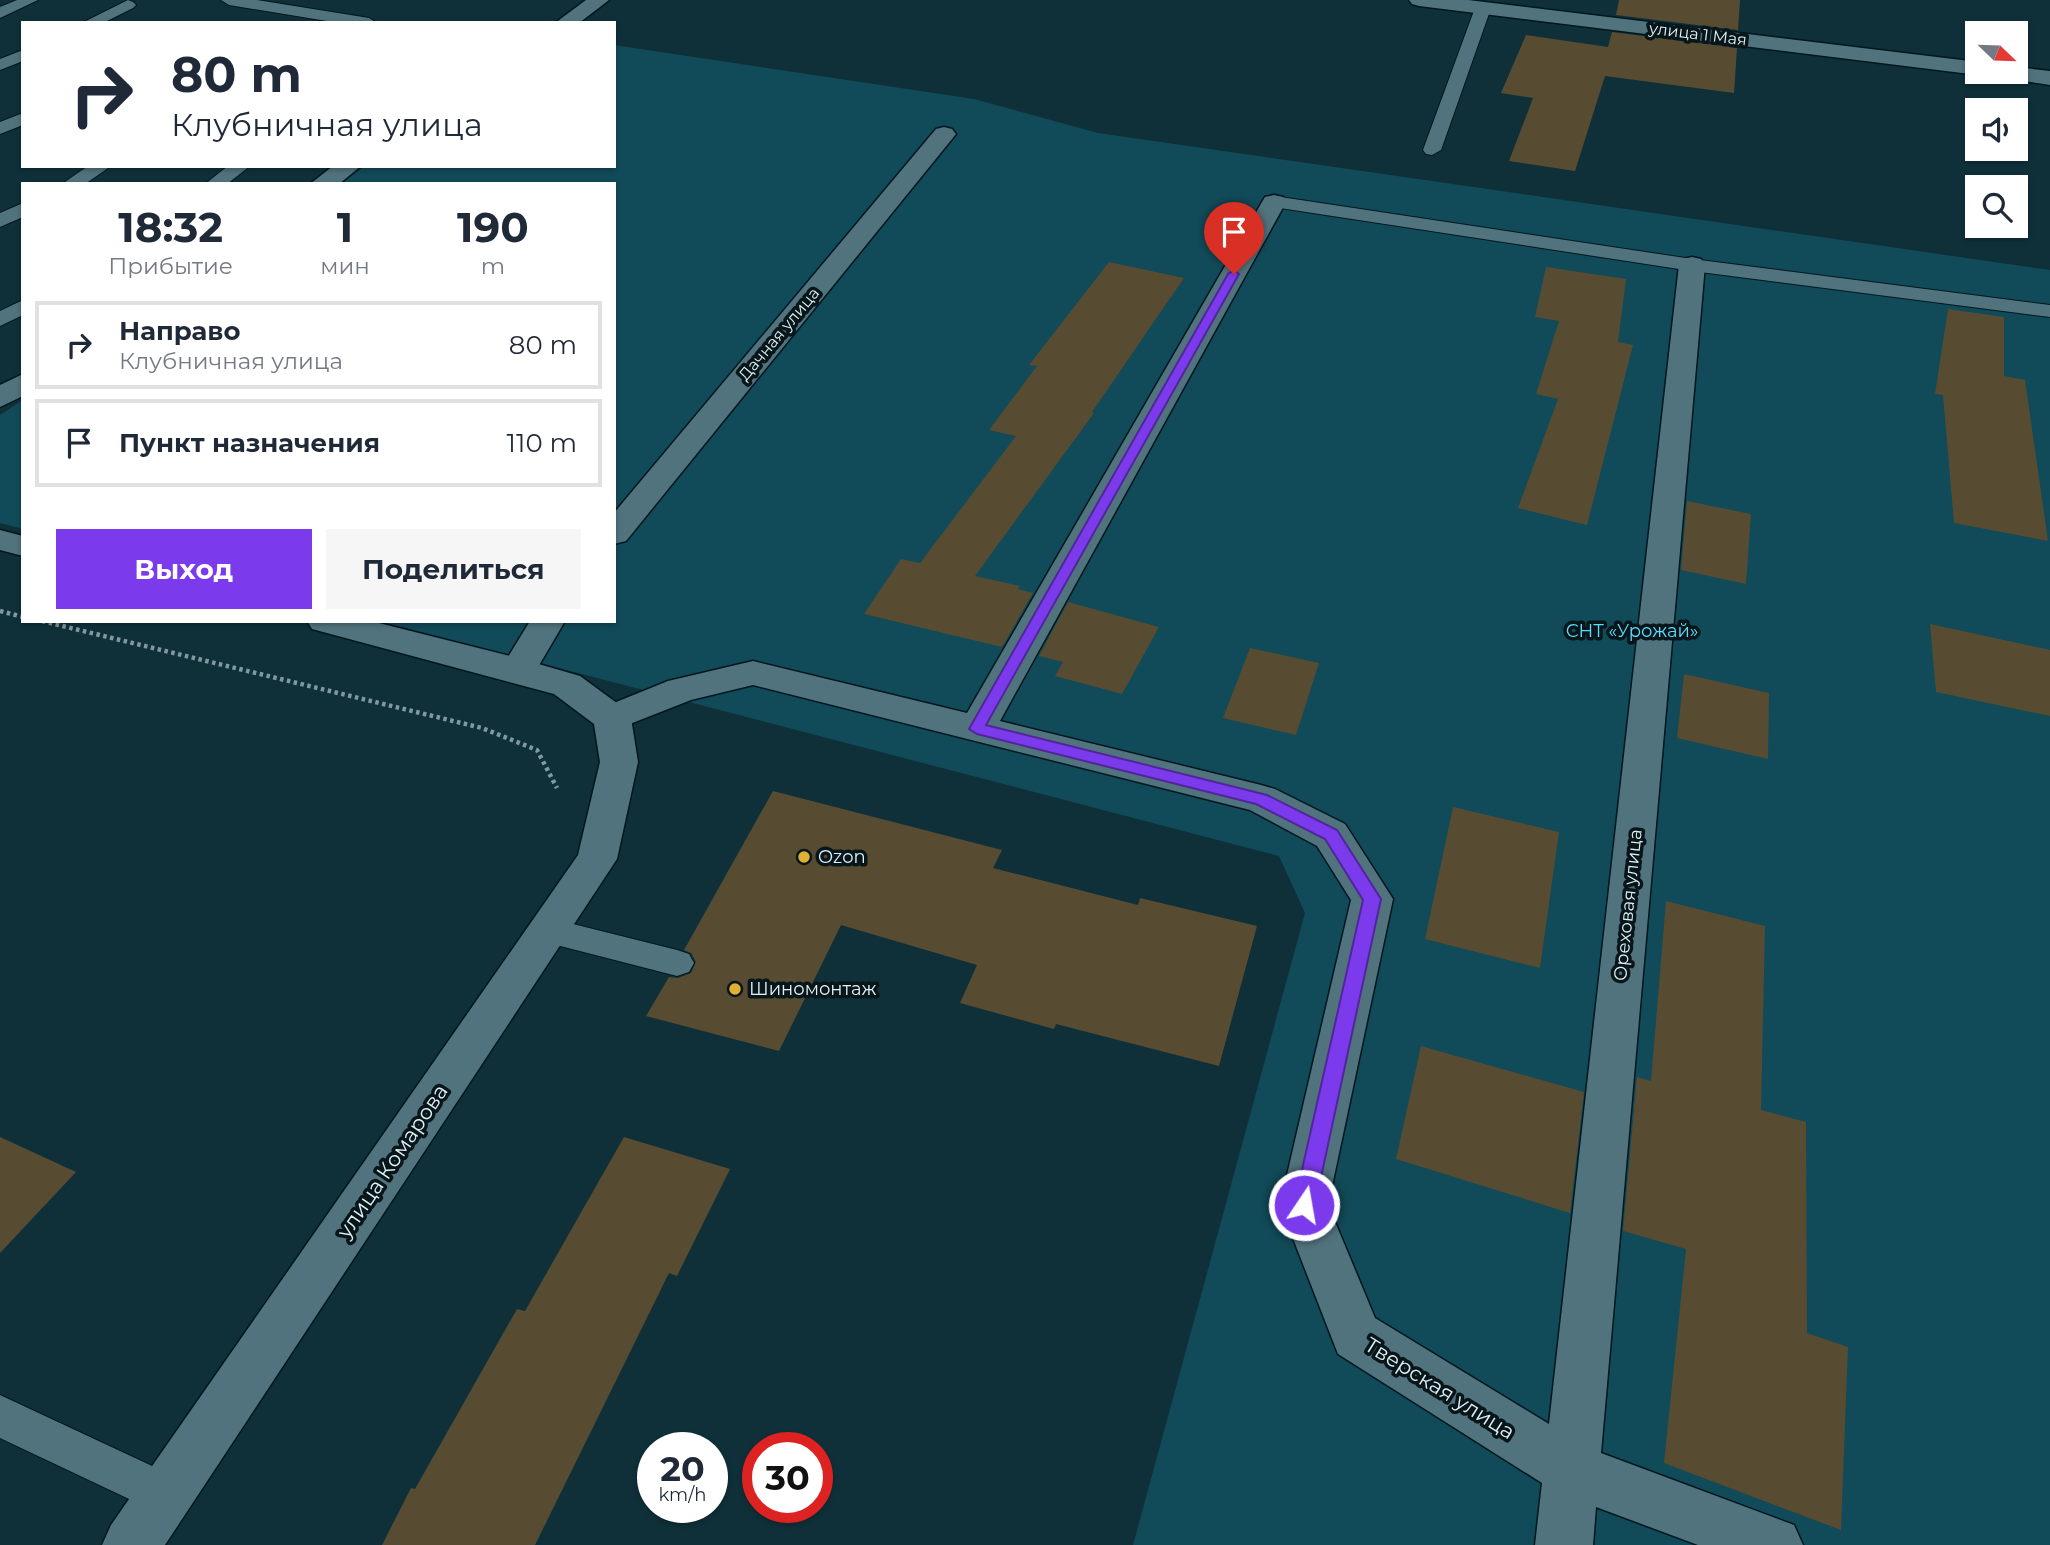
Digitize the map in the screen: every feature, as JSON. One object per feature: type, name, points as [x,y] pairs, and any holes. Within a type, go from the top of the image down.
[{"type":"street","points":[[568,21],[599,0]]},
{"type":"street","name":"улица 1 Мая","points":[[1419,0],[1965,67]]},
{"type":"street","points":[[2028,75],[2050,78]]},
{"type":"street","name":"Дачная улица","points":[[616,532],[944,134]]},
{"type":"street","points":[[325,182],[346,168]]},
{"type":"street","points":[[977,729],[1275,202]]},
{"type":"street","name":"Ореховая улица","points":[[1564,1545],[1692,265]]},
{"type":"street","points":[[0,398],[21,384]]},
{"type":"street","points":[[0,540],[21,545]]},
{"type":"street","points":[[332,623],[567,685],[615,740]]},
{"type":"street","points":[[518,670],[547,623]]},
{"type":"street","name":"Тверская улица","points":[[615,740],[681,690],[752,673],[1261,799],[1331,835],[1372,899],[1304,1205],[1356,1336],[1572,1470],[1774,1545]]},
{"type":"street","name":"улица Комарова","points":[[131,1545],[597,859],[615,740]]},
{"type":"lane","points":[[0,13],[30,0]]},
{"type":"lane","points":[[229,0],[357,21]]},
{"type":"lane","points":[[94,21],[128,5]]},
{"type":"lane","points":[[1432,150],[1483,8]]},
{"type":"lane","points":[[0,65],[21,56]]},
{"type":"lane","points":[[0,130],[21,119]]},
{"type":"lane","points":[[74,182],[99,168]]},
{"type":"lane","points":[[217,182],[239,168]]},
{"type":"lane","points":[[1275,202],[1692,265],[2050,312]]},
{"type":"lane","points":[[0,220],[21,210]]},
{"type":"lane","points":[[0,320],[21,307]]},
{"type":"lane","points":[[549,931],[677,963]]},
{"type":"lane","points":[[0,1416],[165,1494]]},
{"type":"path","points":[[0,611],[21,616]]},
{"type":"path","points":[[50,623],[482,728],[537,750],[556,782],[558,796]]},
{"type":"green space","name":"СНТ «Урожай»","points":[[616,45],[974,99],[1098,133],[2050,270],[2050,1545],[1133,1545],[1305,913],[1279,856],[387,623],[616,623],[616,182],[343,182],[362,168],[616,168]]},
{"type":"green space","points":[[21,401],[21,528],[0,523],[0,415]]},
{"type":"building","points":[[1619,0],[1740,0],[1738,30],[1616,15]]},
{"type":"building","points":[[1612,32],[1737,48],[1734,93],[1605,76],[1575,171],[1509,161],[1533,98],[1501,93],[1526,35],[1608,47]]},
{"type":"building","points":[[1109,262],[1184,278],[1092,412],[1094,413],[975,576],[1020,586],[1018,589],[1033,593],[1002,647],[864,614],[901,559],[920,563],[1016,436],[989,430],[1037,366],[1029,365]]},
{"type":"building","points":[[1546,267],[1626,279],[1618,342],[1633,345],[1587,525],[1518,508],[1558,399],[1536,394],[1559,321],[1535,317]]},
{"type":"building","points":[[1948,309],[2004,317],[2004,376],[2025,380],[2048,541],[1954,523],[1943,395],[1935,394]]},
{"type":"building","points":[[1687,501],[1751,514],[1746,584],[1681,570]]},
{"type":"building","points":[[1068,602],[1159,627],[1122,694],[1055,676],[1063,662],[1039,656]]},
{"type":"building","points":[[1930,624],[2050,650],[2050,716],[1936,692]]},
{"type":"building","points":[[1250,648],[1319,663],[1296,735],[1223,718]]},
{"type":"building","points":[[1684,674],[1769,693],[1768,759],[1677,738]]},
{"type":"building","points":[[773,791],[1002,850],[993,868],[1138,905],[1140,898],[1257,926],[1219,1066],[1056,1024],[1054,1029],[960,1003],[977,965],[841,925],[779,1051],[646,1016],[669,977],[678,978],[691,973],[696,962],[691,953],[684,950]]},
{"type":"building","points":[[1453,807],[1559,832],[1540,968],[1425,939]]},
{"type":"building","points":[[1666,901],[1765,926],[1761,1110],[1806,1122],[1807,1333],[1848,1347],[1841,1530],[1664,1463],[1686,1249],[1623,1231],[1637,1077],[1651,1081]]},
{"type":"building","points":[[1421,1046],[1584,1092],[1570,1213],[1396,1159]]},
{"type":"building","points":[[0,1137],[76,1172],[0,1253]]},
{"type":"building","points":[[624,1137],[730,1169],[677,1276],[669,1273],[535,1545],[382,1545],[411,1488],[415,1489],[517,1309],[525,1311]]},
{"type":"place","name":"Ozon","points":[[804,857]]},
{"type":"place","name":"Шиномонтаж","points":[[735,989]]},
{"type":"route","points":[[1234,274],[977,729],[1261,799],[1331,835],[1372,899],[1304,1205]]}]
